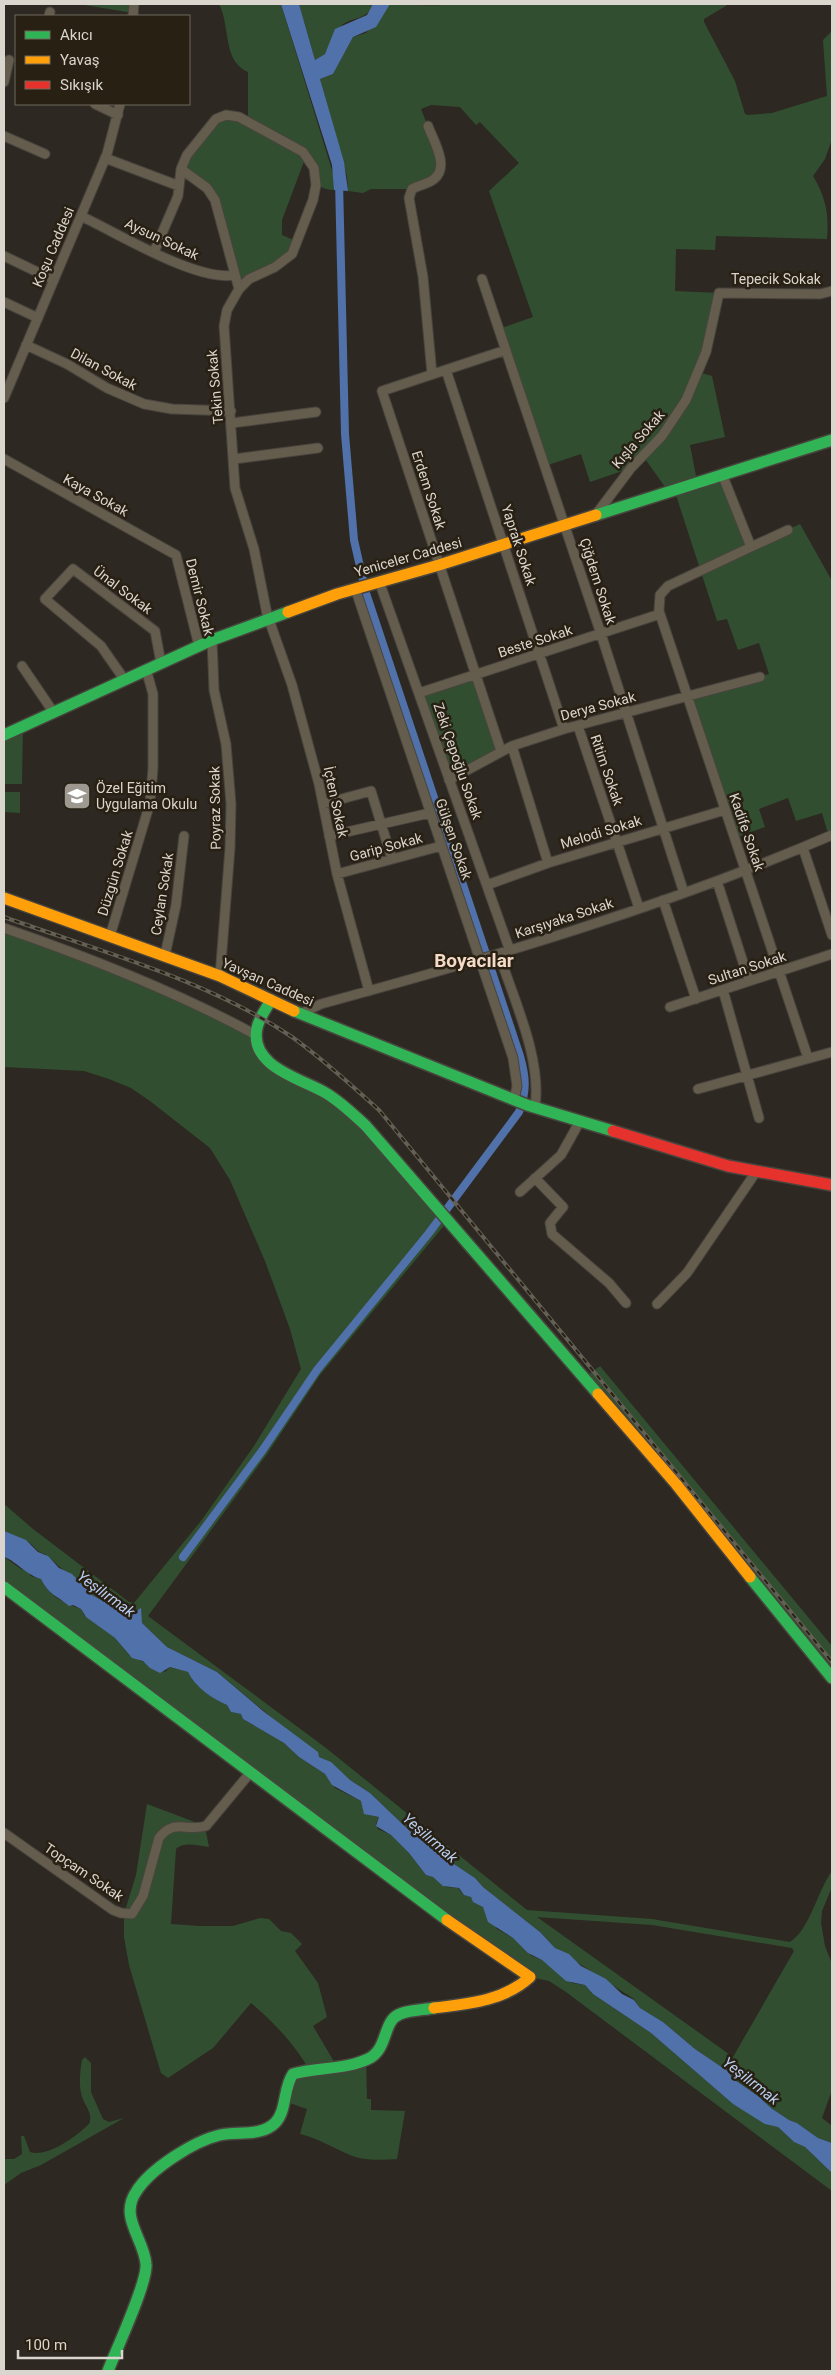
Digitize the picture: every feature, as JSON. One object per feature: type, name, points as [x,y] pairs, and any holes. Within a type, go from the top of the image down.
[{"type":"street","points":[[4,82],[10,60]]},
{"type":"street","points":[[97,105],[118,115]]},
{"type":"street","name":"Koşu Caddesi","points":[[5,393],[105,158],[120,105]]},
{"type":"street","points":[[154,252],[178,196],[181,169],[187,155],[211,123],[226,115],[239,117],[303,152],[316,174],[316,190],[296,249],[282,263],[249,279],[239,289],[212,193],[181,169]]},
{"type":"street","points":[[428,126],[440,158],[440,169],[435,179],[412,189],[408,198],[423,277],[432,374]]},
{"type":"street","points":[[4,136],[46,154]]},
{"type":"street","points":[[105,158],[179,186]]},
{"type":"street","name":"Aysun Sokak","points":[[81,216],[154,252],[196,270],[219,276],[234,275]]},
{"type":"street","points":[[4,256],[54,280]]},
{"type":"street","name":"Çiğdem Sokak","points":[[482,279],[601,634],[684,893]]},
{"type":"street","name":"Tekin Sokak","points":[[239,289],[227,310],[224,326],[235,488],[254,549],[269,620]]},
{"type":"street","name":"Tepecik Sokak","points":[[719,293],[820,294],[832,291]]},
{"type":"street","name":"Kışla Sokak","points":[[597,513],[631,468],[662,436],[686,400],[706,352],[719,293]]},
{"type":"street","points":[[4,302],[38,318]]},
{"type":"street","name":"Dilan Sokak","points":[[26,345],[67,364],[107,388],[144,404],[172,410],[231,412]]},
{"type":"street","name":"Erdem Sokak","points":[[501,751],[382,391],[506,350]]},
{"type":"street","name":"Yaprak Sokak","points":[[446,370],[564,729]]},
{"type":"street","points":[[232,423],[316,412]]},
{"type":"street","name":"Yeniceler Caddesi","points":[[4,735],[212,640],[357,588],[439,565],[597,513],[832,440]]},
{"type":"street","points":[[234,459],[318,448]]},
{"type":"street","name":"Kaya Sokak","points":[[4,459],[176,555]]},
{"type":"street","points":[[722,474],[751,547]]},
{"type":"street","points":[[660,614],[660,595],[668,586],[788,530]]},
{"type":"street","name":"Demir Sokak","points":[[176,555],[199,646]]},
{"type":"street","name":"Ünal Sokak","points":[[124,679],[102,646],[44,599],[73,569],[155,631],[161,663]]},
{"type":"street","name":"Zeki Çepoğlu Sokak","points":[[375,582],[419,694],[510,951]]},
{"type":"street","name":"Gülşen Sokak","points":[[357,588],[441,846],[489,958],[517,1074],[517,1086],[523,1103]]},
{"type":"street","name":"Beste Sokak","points":[[419,694],[660,614]]},
{"type":"street","name":"Kadife Sokak","points":[[660,614],[808,1058]]},
{"type":"street","name":"İçten Sokak","points":[[269,620],[292,685],[323,804],[337,874],[369,991]]},
{"type":"street","name":"Poyraz Sokak","points":[[212,640],[214,690],[226,744],[230,804],[230,848],[220,976]]},
{"type":"street","points":[[22,666],[54,713]]},
{"type":"street","name":"Düzgün Sokak","points":[[110,936],[150,803],[153,694],[146,669]]},
{"type":"street","name":"Derya Sokak","points":[[450,780],[512,746],[564,729],[760,677]]},
{"type":"street","name":"Ritim Sokak","points":[[578,726],[639,908]]},
{"type":"street","points":[[512,746],[548,862]]},
{"type":"street","points":[[323,804],[371,791],[392,859]]},
{"type":"street","name":"Melodi Sokak","points":[[487,884],[548,862],[725,810]]},
{"type":"street","points":[[329,836],[430,813]]},
{"type":"street","name":"Karşıyaka Sokak","points":[[300,1014],[321,1004],[489,958],[684,893],[804,848],[832,835]]},
{"type":"street","name":"Ceylan Sokak","points":[[165,955],[176,905],[184,836]]},
{"type":"street","name":"Garip Sokak","points":[[337,874],[441,846]]},
{"type":"street","points":[[804,848],[832,934]]},
{"type":"street","points":[[717,881],[749,981]]},
{"type":"street","name":"Yavşan Caddesi","points":[[4,898],[220,976],[300,1014],[523,1103],[685,1154],[756,1172],[832,1185]]},
{"type":"street","points":[[663,900],[696,999]]},
{"type":"street","points":[[4,928],[114,968],[215,1012],[256,1035]]},
{"type":"street","name":"Sultan Sokak","points":[[670,1007],[832,954]]},
{"type":"street","points":[[489,958],[531,1052],[536,1085],[523,1103]]},
{"type":"street","points":[[723,990],[759,1118]]},
{"type":"street","points":[[271,1000],[261,1018],[256,1035],[260,1050],[271,1064],[326,1093],[359,1119],[676,1484],[832,1678]]},
{"type":"street","points":[[698,1089],[832,1052]]},
{"type":"street","points":[[520,1192],[561,1155],[580,1121]]},
{"type":"street","points":[[657,1304],[688,1273],[756,1172]]},
{"type":"street","points":[[535,1178],[563,1207],[550,1224],[552,1234],[609,1282],[626,1303]]},
{"type":"street","points":[[4,1587],[465,1934],[530,1977],[520,1987],[502,1994],[398,2014],[391,2019],[387,2026],[383,2044],[376,2054],[353,2062],[292,2074],[288,2079],[282,2107],[272,2126],[259,2131],[229,2133],[203,2141],[156,2171],[142,2184],[132,2196],[129,2214],[146,2259],[146,2274],[108,2371]]},
{"type":"street","name":"Topçam Sokak","points":[[4,1833],[113,1910],[132,1914],[143,1896],[159,1838],[164,1831],[178,1826],[190,1828],[206,1826],[250,1773]]},
{"type":"green space","points":[[79,4],[134,4],[133,13]]},
{"type":"green space","points":[[219,4],[281,4],[334,177],[334,190],[326,189],[317,184],[306,156],[282,220],[282,235],[298,242],[296,249],[241,286],[215,200],[181,169],[216,119],[248,121],[248,72],[234,60],[228,42],[223,13]]},
{"type":"green space","points":[[299,4],[373,4],[371,9],[363,16],[341,26],[325,54],[315,60]]},
{"type":"green space","points":[[390,4],[729,4],[704,19],[704,22],[735,81],[745,114],[748,115],[772,113],[827,96],[823,40],[832,31],[832,139],[825,159],[813,176],[826,206],[827,239],[716,236],[715,250],[676,249],[675,291],[719,293],[698,372],[712,376],[725,437],[690,445],[697,481],[722,474],[751,547],[800,524],[832,581],[832,835],[829,837],[822,813],[796,821],[788,798],[759,809],[765,827],[735,838],[688,696],[769,674],[759,643],[738,650],[727,619],[717,621],[674,489],[668,491],[643,456],[631,468],[590,482],[581,454],[545,466],[499,329],[533,317],[489,191],[519,163],[480,122],[476,125],[460,107],[431,105],[421,109],[440,158],[440,169],[412,189],[371,189],[363,193],[348,191],[347,176],[320,79],[333,74],[353,37],[366,33]]},
{"type":"green space","points":[[476,675],[501,751],[449,780],[419,693]]},
{"type":"green space","points":[[23,726],[22,784],[4,784],[4,735]]},
{"type":"green space","points":[[4,792],[20,792],[20,813],[4,812]]},
{"type":"green space","points":[[4,928],[74,952],[256,1035],[263,1055],[337,1100],[447,1222],[320,1375],[267,1454],[148,1616],[326,1748],[527,1910],[652,1919],[790,1942],[803,1928],[832,1871],[832,1887],[822,1911],[821,1923],[825,1946],[832,1964],[832,2090],[822,2118],[832,2126],[832,2143],[818,2138],[771,2108],[758,2096],[732,2078],[729,2072],[695,2049],[663,2022],[640,2008],[634,1999],[555,1948],[540,1932],[483,1887],[475,1878],[439,1854],[426,1841],[414,1835],[370,1793],[350,1780],[326,1760],[319,1757],[217,1672],[167,1647],[142,1623],[139,1609],[132,1613],[125,1613],[92,1595],[45,1554],[28,1542],[5,1532],[4,1504],[33,1529],[129,1602],[134,1603],[201,1521],[254,1446],[301,1369],[290,1329],[265,1261],[230,1180],[210,1148],[131,1088],[109,1079],[84,1071],[4,1067]],"holes":[[[537,1917],[652,1925],[792,1948],[794,1951],[733,2057]]]},
{"type":"green space","points":[[600,1366],[832,1646],[832,1678],[585,1377]]},
{"type":"green space","points":[[4,1557],[21,1569],[27,1570],[31,1576],[41,1579],[48,1590],[58,1599],[81,1609],[84,1615],[115,1638],[129,1655],[165,1672],[170,1667],[188,1672],[200,1687],[210,1696],[227,1705],[231,1712],[241,1714],[243,1719],[284,1743],[299,1757],[325,1774],[335,1788],[361,1801],[369,1815],[379,1817],[376,1824],[378,1829],[391,1835],[409,1853],[426,1875],[433,1877],[446,1887],[458,1888],[464,1895],[469,1896],[483,1907],[497,1929],[513,1938],[532,1956],[542,1960],[572,1983],[585,1985],[593,1994],[651,2033],[733,2104],[778,2127],[794,2142],[805,2147],[832,2173],[832,2191],[566,1992],[549,1981],[530,1977],[4,1587]]},
{"type":"green space","points":[[147,1804],[200,1824],[206,1832],[209,1847],[183,1845],[176,1849],[171,1924],[233,1926],[260,1918],[269,1919],[281,1931],[291,1933],[302,1944],[295,1951],[318,1983],[327,2017],[313,2026],[336,2065],[366,2059],[367,2099],[371,2099],[371,2110],[405,2111],[397,2159],[373,2160],[355,2157],[300,2134],[307,2109],[284,2101],[288,2079],[309,2069],[283,2034],[251,2003],[213,2048],[168,2078],[161,2073],[129,1965],[124,1937],[124,1914],[136,1875]]},
{"type":"green space","points":[[85,2057],[91,2063],[91,2092],[103,2119],[109,2122],[124,2118],[41,2165],[21,2173],[4,2185],[4,2159],[14,2159],[22,2154],[21,2136],[24,2136],[30,2152],[45,2152],[70,2140],[89,2124],[90,2116],[82,2097],[80,2085],[82,2060]]},
{"type":"water","points":[[281,4],[299,4],[315,60],[325,54],[335,29],[367,15],[373,4],[390,4],[376,27],[353,37],[333,74],[320,79],[344,162],[348,191],[334,190],[332,165]]},
{"type":"water","points":[[4,1531],[26,1540],[38,1552],[48,1556],[59,1568],[72,1574],[92,1595],[125,1613],[132,1613],[141,1608],[142,1623],[167,1647],[217,1672],[263,1711],[318,1752],[319,1757],[331,1762],[350,1780],[370,1793],[414,1835],[426,1841],[439,1854],[475,1878],[483,1887],[540,1932],[555,1948],[569,1954],[581,1966],[606,1979],[622,1994],[634,2000],[640,2008],[663,2022],[695,2049],[729,2072],[732,2078],[758,2096],[771,2108],[818,2138],[832,2143],[832,2173],[805,2147],[794,2142],[778,2127],[765,2124],[733,2104],[651,2033],[593,1994],[585,1985],[566,1981],[542,1960],[528,1953],[513,1938],[488,1922],[483,1907],[473,1902],[471,1897],[464,1895],[459,1888],[443,1886],[433,1877],[426,1875],[409,1853],[391,1835],[376,1826],[379,1817],[364,1814],[361,1801],[332,1785],[325,1774],[299,1757],[284,1743],[243,1719],[241,1714],[231,1712],[227,1705],[210,1696],[200,1687],[188,1672],[170,1667],[160,1673],[150,1668],[143,1661],[132,1658],[115,1638],[86,1617],[81,1609],[73,1605],[69,1606],[50,1592],[41,1579],[31,1575],[4,1557]]},
{"type":"waterway","points":[[183,1557],[262,1451],[317,1370],[429,1233],[519,1112],[524,1091],[524,1071],[520,1056],[366,593],[354,540],[345,434],[339,181]]},
{"type":"railway","points":[[4,917],[152,968],[225,999],[292,1037],[326,1063],[379,1110],[832,1662]]},
{"type":"traffic: fast","points":[[596,515],[832,440]]},
{"type":"traffic: fast","points":[[4,735],[212,640],[288,612]]},
{"type":"traffic: fast","points":[[271,1000],[257,1028],[257,1041],[261,1052],[268,1061],[290,1076],[330,1096],[366,1126],[598,1394]]},
{"type":"traffic: fast","points":[[294,1011],[527,1105],[613,1131]]},
{"type":"traffic: fast","points":[[750,1577],[832,1678]]},
{"type":"traffic: fast","points":[[4,1587],[447,1920]]},
{"type":"traffic: fast","points":[[108,2371],[137,2300],[145,2273],[144,2255],[131,2219],[130,2210],[131,2201],[136,2192],[151,2174],[174,2157],[210,2138],[227,2134],[256,2132],[269,2127],[279,2118],[293,2074],[340,2067],[368,2059],[379,2049],[394,2018],[400,2014],[434,2008]]},
{"type":"traffic: slow","points":[[288,612],[337,594],[439,565],[596,515]]},
{"type":"traffic: slow","points":[[4,898],[220,976],[294,1011]]},
{"type":"traffic: slow","points":[[598,1394],[676,1484],[750,1577]]},
{"type":"traffic: slow","points":[[434,2008],[485,2000],[509,1991],[530,1977],[447,1920]]},
{"type":"traffic: jam","points":[[613,1131],[728,1166],[832,1185]]},
{"type":"place","name":"Özel Eğitim Uygulama Okulu","points":[[77,796]]},
{"type":"district","name":"Boyacılar","points":[[474,960]]},
{"type":"water label","name":"Yeşilırmak","points":[[106,1594]]},
{"type":"water label","name":"Yeşilırmak","points":[[430,1838]]},
{"type":"water label","name":"Yeşilırmak","points":[[751,2081]]}]
